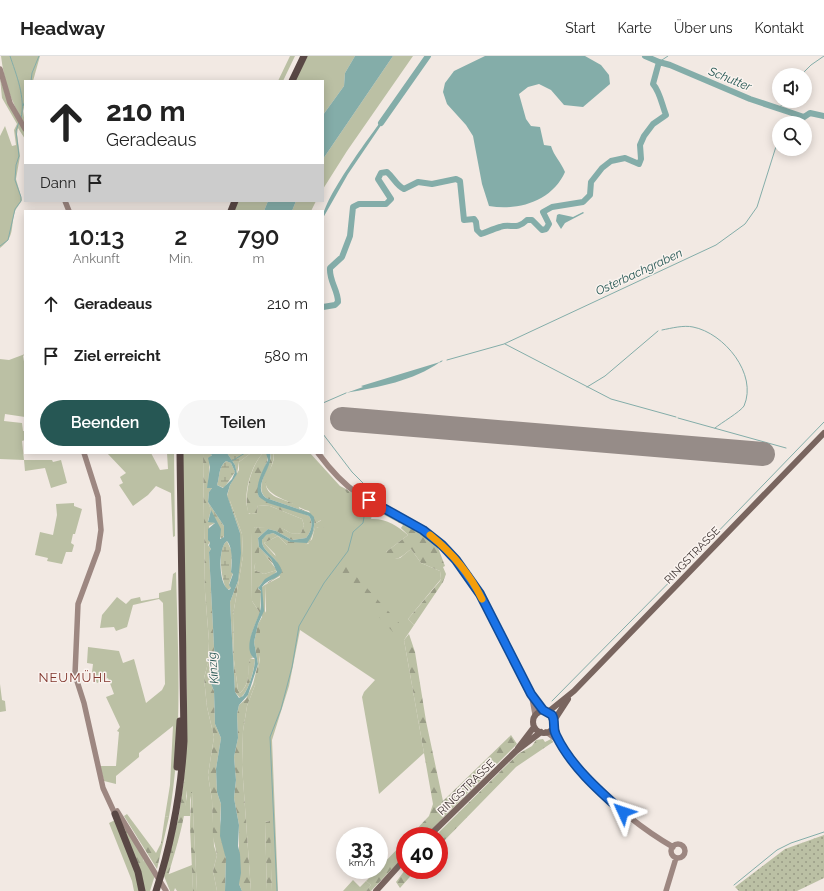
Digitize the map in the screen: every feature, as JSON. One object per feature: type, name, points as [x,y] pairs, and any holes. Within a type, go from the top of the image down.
[{"type":"highway","points":[[287,80],[299,56]]},
{"type":"highway","points":[[292,80],[304,56]]},
{"type":"highway","points":[[152,891],[168,833],[178,759],[180,682],[176,454]]},
{"type":"highway","points":[[156,891],[173,832],[180,787],[184,741],[180,454]]},
{"type":"highway","points":[[117,814],[138,872],[142,891]]},
{"type":"main road","name":"RINGSTRASSE","points":[[554,720],[574,691],[824,433]]},
{"type":"main road","name":"RINGSTRASSE","points":[[546,711],[574,691]]},
{"type":"main road","points":[[546,711],[554,720],[554,727],[544,732],[534,727],[533,719],[535,714],[546,711]]},
{"type":"main road","name":"RINGSTRASSE","points":[[516,751],[521,741],[534,727]]},
{"type":"main road","name":"RINGSTRASSE","points":[[438,827],[516,751],[544,732]]},
{"type":"main road","points":[[376,891],[396,869]]},
{"type":"street","points":[[0,69],[8,99],[24,127]]},
{"type":"street","points":[[84,454],[98,497],[101,530],[98,550],[78,604],[75,676],[84,703],[99,774],[107,801],[148,860],[166,891]]},
{"type":"street","points":[[319,454],[335,474],[358,494],[423,530],[442,545],[456,560],[480,594],[531,694],[546,711]]},
{"type":"street","points":[[531,694],[535,714]]},
{"type":"street","points":[[554,727],[560,744]]},
{"type":"street","points":[[544,732],[560,744],[580,769],[612,802],[626,814],[673,847]]},
{"type":"street","points":[[673,847],[680,845],[685,849],[683,856],[676,858]]},
{"type":"street","points":[[673,847],[671,852],[676,858]]},
{"type":"street","points":[[666,891],[676,858]]},
{"type":"green space","points":[[1,56],[40,56],[33,80],[24,80],[24,122],[9,92]]},
{"type":"green space","points":[[290,56],[295,56],[283,80],[278,80]]},
{"type":"green space","points":[[307,56],[355,56],[345,73],[344,86],[324,114],[324,80],[295,80]]},
{"type":"green space","points":[[393,56],[413,56],[347,151],[324,187],[324,158]]},
{"type":"green space","points":[[0,78],[7,100],[24,130],[24,137],[18,128],[17,134],[20,156],[16,179],[22,200],[15,211],[12,231],[5,244],[0,248],[0,136],[5,126],[12,146],[16,145],[14,130],[17,124],[2,98]]},
{"type":"green space","points":[[237,202],[268,202],[264,210],[233,210]]},
{"type":"green space","points":[[296,202],[316,202],[312,210],[292,210]]},
{"type":"green space","points":[[24,354],[24,417],[5,414],[4,421],[22,423],[24,440],[22,441],[24,460],[0,459],[0,359],[9,360]]},
{"type":"green space","points":[[108,454],[152,454],[160,470],[168,469],[167,454],[174,454],[175,536],[173,537],[171,493],[156,486],[148,495],[133,506],[119,485],[123,483],[120,477],[126,473]]},
{"type":"green space","points":[[182,454],[203,454],[205,592],[209,641],[208,663],[204,678],[207,707],[214,737],[208,775],[212,800],[214,846],[217,855],[213,871],[217,891],[197,891],[192,792],[190,800],[190,816],[183,816],[187,796],[184,779],[187,695]]},
{"type":"green space","points":[[203,454],[212,454],[210,457],[208,488],[212,488],[209,492],[208,502],[211,510],[208,521],[215,523],[209,526],[210,542],[208,545],[211,549],[209,552],[215,665],[210,681],[214,691],[215,724],[221,738],[216,769],[217,792],[221,804],[220,820],[226,859],[225,891],[217,891],[213,871],[217,855],[213,837],[212,800],[208,775],[214,737],[207,707],[204,678],[208,663],[209,641],[205,592]]},
{"type":"green space","points":[[228,454],[250,454],[239,462],[237,474],[235,465]]},
{"type":"green space","points":[[250,454],[262,454],[254,466],[248,482],[246,499],[249,514],[257,513],[258,505],[270,506],[302,519],[304,525],[301,533],[297,534],[280,528],[255,527],[251,534],[252,601],[260,613],[253,629],[250,646],[253,658],[250,659],[246,685],[240,693],[238,690],[234,660],[233,615],[243,556],[242,534],[230,501],[230,485],[239,470],[239,462]]},
{"type":"green space","points":[[262,454],[267,454],[267,463],[260,479],[258,491],[259,497],[309,516],[312,524],[306,538],[292,540],[276,531],[268,529],[258,538],[259,547],[271,559],[276,567],[259,549],[259,562],[255,564],[254,570],[264,574],[277,570],[276,573],[260,585],[258,589],[261,591],[260,613],[252,601],[251,531],[255,527],[274,527],[296,534],[301,533],[304,525],[302,519],[270,506],[258,505],[257,513],[248,513],[247,498],[249,482],[251,473]]},
{"type":"green space","points":[[270,454],[273,454],[272,465],[266,482],[266,487],[269,492],[276,497],[297,505],[299,508],[312,514],[315,516],[316,523],[322,520],[325,527],[315,528],[310,542],[305,545],[287,545],[278,536],[264,543],[280,561],[283,574],[265,585],[265,620],[260,622],[260,655],[257,680],[247,706],[243,731],[242,765],[251,891],[242,891],[239,884],[239,825],[234,798],[236,780],[234,757],[238,738],[237,714],[239,705],[246,699],[253,684],[258,664],[254,642],[258,624],[262,617],[262,587],[282,572],[278,563],[264,548],[262,540],[265,535],[273,533],[290,542],[305,541],[312,533],[314,525],[314,517],[304,511],[266,498],[263,494],[261,489],[263,479],[271,457]]},
{"type":"green space","points":[[273,454],[311,454],[340,486],[346,489],[345,490],[373,511],[371,519],[391,523],[408,535],[386,552],[394,559],[400,558],[411,549],[421,563],[440,571],[441,579],[408,619],[414,625],[404,640],[424,753],[379,794],[362,697],[364,692],[375,680],[300,630],[289,686],[272,740],[278,891],[272,891],[269,821],[265,822],[267,891],[251,891],[242,765],[243,731],[247,706],[255,685],[260,659],[260,622],[266,611],[265,585],[280,577],[275,554],[264,543],[278,536],[287,545],[308,544],[312,539],[315,527],[318,528],[321,520],[316,523],[309,511],[276,496],[266,487],[266,477],[273,462]]},
{"type":"green space","points":[[24,460],[52,460],[53,462],[61,460],[67,483],[51,488],[45,468],[25,471]]},
{"type":"green space","points":[[226,461],[231,463],[235,472],[224,488],[217,485],[220,469]]},
{"type":"green space","points":[[230,485],[230,501],[242,534],[243,556],[233,615],[234,660],[238,690],[240,693],[246,685],[250,659],[255,659],[254,668],[248,686],[243,696],[240,698],[235,692],[230,602],[238,581],[240,533],[227,496]]},
{"type":"green space","points":[[346,489],[378,510],[408,525],[437,545],[445,566],[443,567],[446,574],[443,582],[414,625],[408,619],[440,581],[440,571],[421,563],[411,549],[397,559],[387,557],[386,552],[408,535],[401,528],[403,525],[349,496],[345,490]]},
{"type":"green space","points":[[208,502],[224,526],[225,534],[222,539],[220,537]]},
{"type":"green space","points":[[74,503],[74,506],[82,509],[75,534],[73,534],[71,543],[74,545],[72,552],[66,552],[62,564],[47,561],[48,558],[35,555],[40,532],[53,535],[57,515],[56,504]]},
{"type":"green space","points":[[227,541],[232,552],[231,572],[233,573],[229,584],[231,588],[227,590],[223,579],[221,557],[224,544]]},
{"type":"green space","points":[[258,549],[261,550],[277,570],[264,574],[254,570]]},
{"type":"green space","points":[[343,562],[401,625],[393,632],[336,572]]},
{"type":"green space","points":[[176,572],[178,726],[169,817],[165,816],[170,785],[173,726],[139,753],[139,757],[116,776],[116,784],[104,781],[100,766],[116,766],[119,732],[117,731],[120,727],[106,697],[114,694],[108,678],[97,683],[92,672],[93,664],[87,663],[88,647],[119,651],[123,663],[134,659],[146,703],[162,690],[165,684],[163,603],[159,599],[133,605],[127,627],[116,631],[114,627],[100,628],[102,615],[117,597],[126,604],[131,599],[140,597],[141,601],[159,598],[159,593],[171,590],[173,574]]},
{"type":"green space","points":[[409,634],[415,652],[426,721],[443,801],[511,735],[517,744],[434,827],[419,827],[429,816],[433,804],[404,640]]},
{"type":"green space","points":[[0,684],[2,700],[5,701],[6,711],[0,712]]},
{"type":"green space","points":[[543,739],[545,742],[551,739],[553,742],[516,767],[448,837],[448,827],[444,827],[518,754],[532,746],[536,740]]},
{"type":"green space","points":[[184,779],[186,800],[182,827],[168,877],[164,876],[179,815]]},
{"type":"green space","points":[[191,792],[197,891],[193,891],[190,827]]},
{"type":"green space","points":[[127,814],[156,853],[161,843],[165,816],[169,817],[157,869],[124,816]]},
{"type":"green space","points":[[119,818],[144,862],[143,856],[155,875],[150,891],[134,891],[132,881],[109,823]]},
{"type":"green space","points":[[270,821],[272,891],[267,891],[265,822]]},
{"type":"green space","points":[[127,830],[142,854],[144,863],[142,867],[138,865],[124,832]]},
{"type":"green space","points":[[824,835],[824,878],[797,891],[739,891],[735,887],[785,849]]},
{"type":"green space","points":[[396,850],[396,865],[388,873],[388,859]]},
{"type":"green space","points":[[192,865],[193,891],[177,891],[175,888],[174,891],[170,891],[164,876]]},
{"type":"green space","points":[[368,879],[382,879],[371,891],[366,891],[371,885],[366,881]]},
{"type":"green space","points":[[398,879],[408,879],[400,888],[396,882]]},
{"type":"green space","points":[[353,880],[360,887],[366,881],[371,885],[366,891],[343,891]]},
{"type":"water","points":[[355,56],[393,56],[324,158],[324,114],[344,86],[345,73]]},
{"type":"water","points":[[485,56],[585,56],[601,65],[609,75],[610,84],[583,107],[564,105],[551,90],[539,84],[528,87],[519,94],[526,119],[531,126],[540,127],[544,145],[551,146],[565,172],[552,190],[543,197],[523,205],[512,207],[489,206],[482,184],[473,136],[466,125],[447,104],[443,92],[445,83],[454,71]]},
{"type":"water","points":[[384,117],[386,118],[348,174],[324,216],[325,209],[339,182]]},
{"type":"water","points":[[268,202],[296,202],[292,210],[264,210]]},
{"type":"water","points":[[583,212],[584,213],[565,223],[561,229],[556,221],[557,215],[559,214],[573,217]]},
{"type":"water","points":[[440,362],[430,369],[407,379],[383,386],[346,393],[363,387],[361,386]]},
{"type":"water","points":[[210,454],[228,454],[235,465],[237,474],[230,485],[227,495],[240,533],[241,553],[238,581],[230,602],[235,692],[239,698],[243,696],[247,688],[254,668],[255,659],[251,655],[249,649],[251,635],[261,609],[261,591],[258,588],[265,579],[277,572],[271,559],[259,547],[258,538],[268,529],[276,531],[292,540],[306,538],[311,527],[311,519],[309,516],[268,503],[259,497],[258,483],[268,460],[266,454],[270,454],[270,459],[262,482],[262,493],[266,498],[310,513],[314,517],[313,531],[307,543],[290,542],[273,533],[266,535],[262,540],[264,548],[281,567],[282,572],[262,587],[264,611],[258,624],[254,642],[258,664],[248,695],[239,705],[237,714],[238,738],[234,757],[236,780],[234,798],[239,825],[238,846],[241,873],[239,884],[242,891],[225,891],[226,859],[220,836],[221,804],[217,792],[216,769],[221,738],[215,724],[214,691],[210,681],[215,665],[209,552],[211,549],[209,546],[210,542],[208,540],[208,529],[215,523],[208,522],[211,510],[221,529],[220,539],[224,537],[224,526],[208,502],[209,492],[212,488],[207,488],[210,467],[208,458],[212,455]],"holes":[[[226,461],[231,463],[235,472],[232,479],[223,488],[217,485],[220,469]],[[227,541],[232,560],[231,572],[233,574],[229,585],[231,588],[229,590],[225,587],[220,566],[224,544]]]},
{"type":"waterway","points":[[10,56],[21,94],[21,118]]},
{"type":"waterway","points":[[31,80],[32,73],[39,56]]},
{"type":"waterway","points":[[381,123],[428,56]]},
{"type":"waterway","points":[[645,56],[659,62]]},
{"type":"waterway","points":[[659,62],[668,56]]},
{"type":"waterway","points":[[808,68],[824,56]]},
{"type":"waterway","name":"Schutter","points":[[324,307],[335,305],[338,302],[330,268],[342,257],[350,236],[353,207],[359,204],[386,204],[391,199],[378,179],[381,173],[387,172],[399,186],[404,189],[418,182],[432,184],[456,179],[460,181],[464,220],[474,219],[477,230],[481,234],[504,226],[517,226],[527,220],[532,220],[542,230],[546,229],[549,224],[543,212],[552,207],[583,202],[590,195],[591,182],[602,168],[611,161],[625,158],[639,164],[641,159],[640,145],[644,136],[653,124],[666,115],[659,95],[653,84],[659,62],[670,65],[750,99],[804,117],[810,113],[824,116]]},
{"type":"waterway","points":[[0,246],[8,240],[15,209],[21,201],[15,180],[16,165],[19,156],[16,131],[19,122]]},
{"type":"waterway","name":"Osterbachgraben","points":[[447,360],[504,344],[716,245],[745,224],[757,207],[773,156]]},
{"type":"waterway","points":[[662,330],[686,326],[705,331],[716,337],[726,346],[742,369],[746,381],[747,394],[744,406],[715,428]]},
{"type":"waterway","points":[[587,387],[605,376],[658,331]]},
{"type":"waterway","points":[[505,344],[611,399],[676,417]]},
{"type":"waterway","name":"Osterbachgraben","points":[[324,403],[346,393]]},
{"type":"waterway","points":[[678,418],[786,448]]},
{"type":"waterway","points":[[708,542],[824,422]]},
{"type":"waterway","name":"Osterbachgraben","points":[[324,435],[352,472],[365,485],[374,489],[374,493]]},
{"type":"waterway","points":[[232,461],[243,454]]},
{"type":"waterway","points":[[277,891],[270,737],[281,709],[292,667],[299,626],[324,583],[348,551],[353,532],[363,523],[366,504]]},
{"type":"waterway","points":[[552,701],[703,548]]},
{"type":"waterway","points":[[734,885],[777,850],[791,843],[824,832]]},
{"type":"runway","points":[[342,419],[763,454]]},
{"type":"slow traffic","points":[[430,535],[456,560],[467,574],[482,599]]},
{"type":"district","name":"NEUMÜHL","points":[[75,677]]},
{"type":"route","points":[[369,500],[423,530],[442,545],[456,560],[480,594],[531,694],[543,710],[551,713],[554,720],[554,732],[560,744],[591,781],[623,812]]},
{"type":"water label","name":"Kinzig","points":[[213,668]]}]
